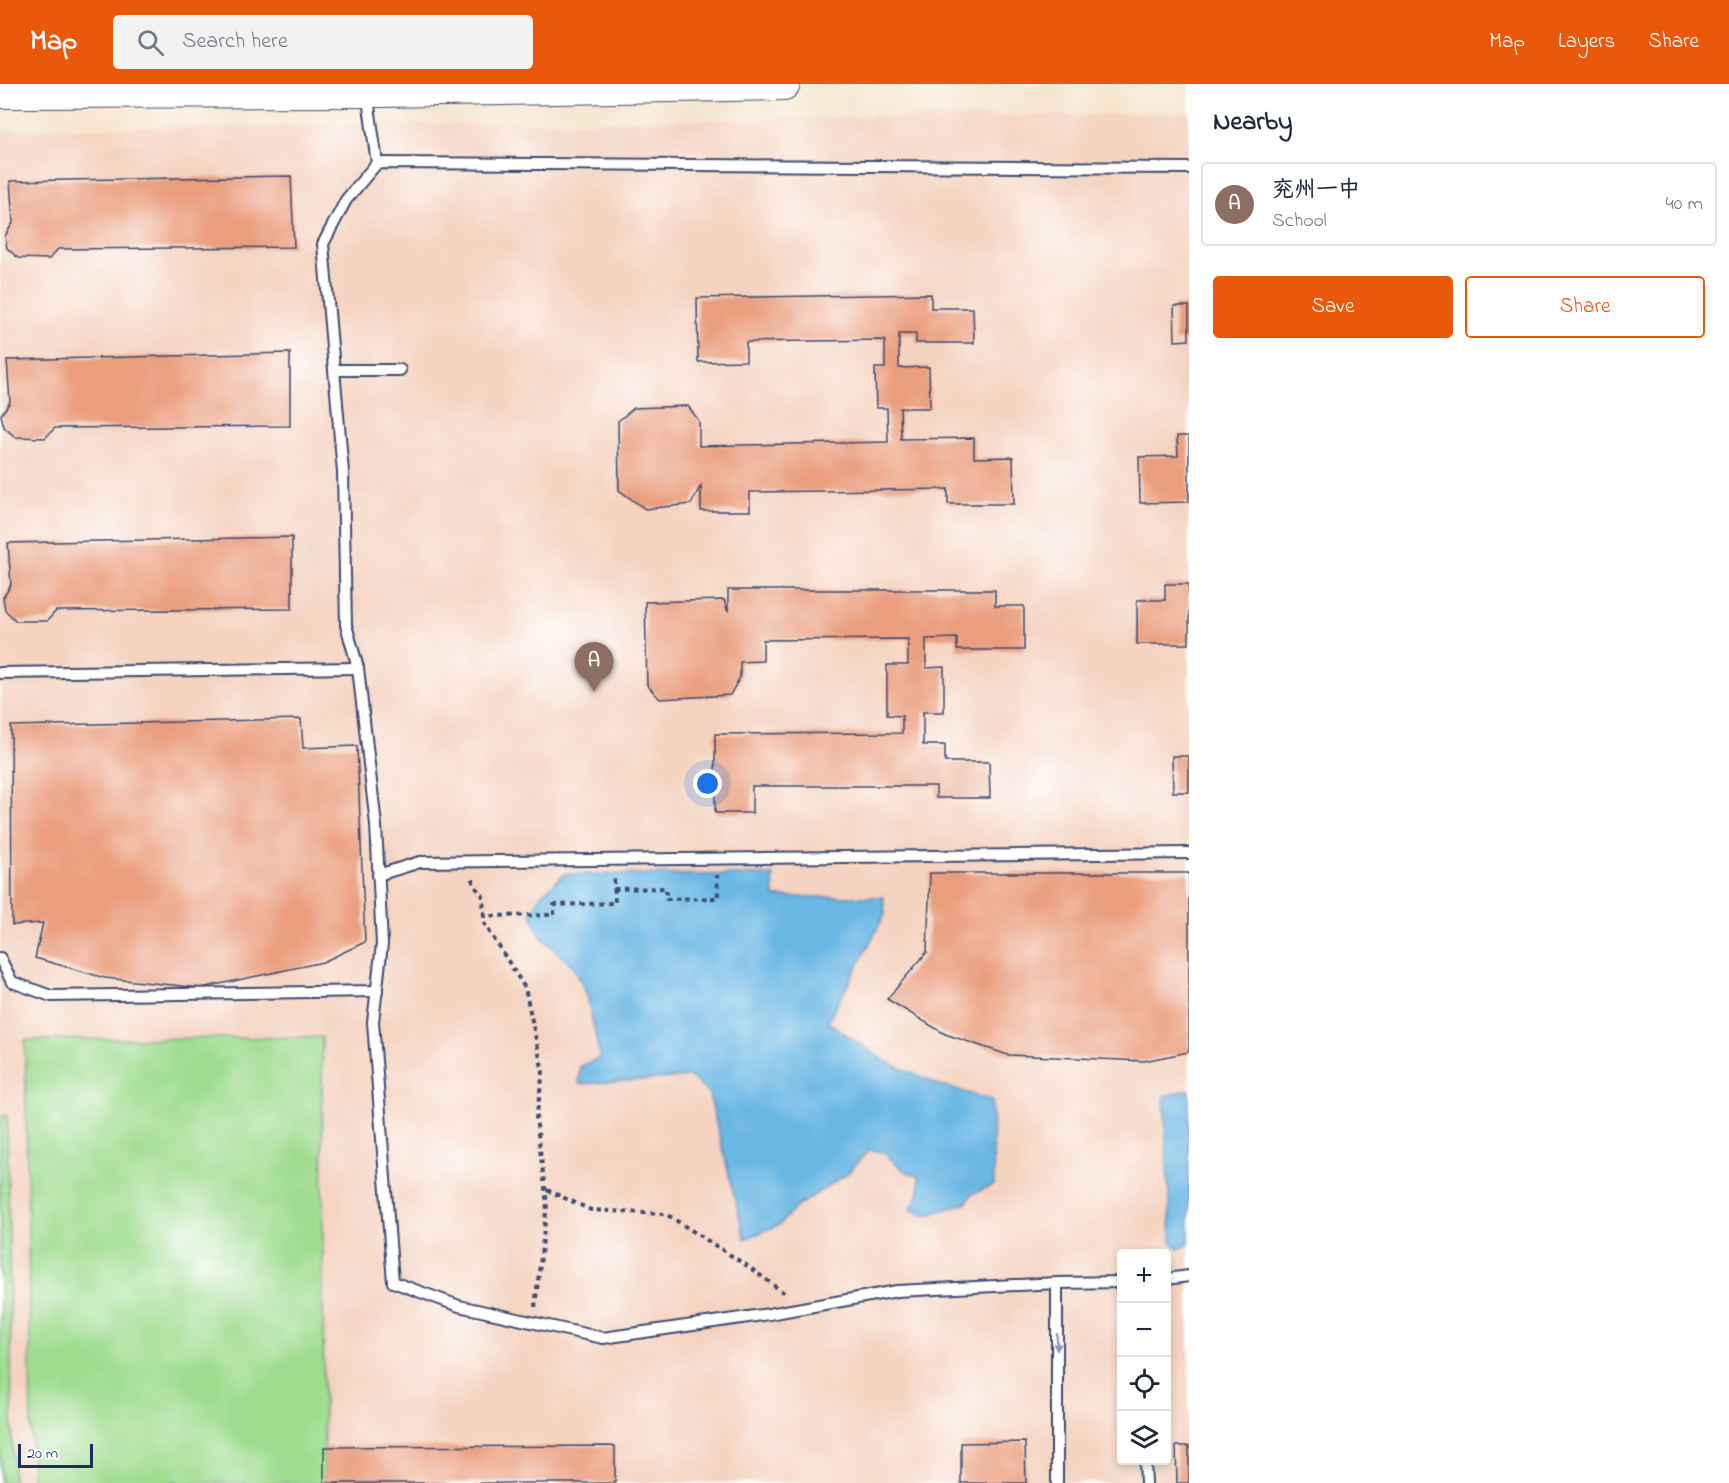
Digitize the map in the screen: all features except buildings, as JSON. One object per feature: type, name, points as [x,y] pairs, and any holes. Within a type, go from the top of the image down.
[{"type":"main road","points":[[0,92],[284,88],[367,91],[784,84]]},
{"type":"lane","points":[[367,91],[377,163],[346,200],[323,244],[343,472],[346,626],[358,668],[376,825],[382,944],[373,1022],[393,1282],[459,1306],[603,1338],[789,1311],[897,1292],[1117,1282]]},
{"type":"lane","points":[[377,163],[1189,168]]},
{"type":"lane","points":[[334,369],[400,370]]},
{"type":"lane","points":[[0,674],[358,668]]},
{"type":"lane","points":[[378,875],[420,862],[1189,854]]},
{"type":"lane","points":[[0,958],[12,982],[51,996],[376,991]]},
{"type":"lane","points":[[1171,1278],[1189,1276]]},
{"type":"lane","points":[[1057,1283],[1057,1483]]},
{"type":"lane","points":[[1145,1465],[1146,1483]]},
{"type":"path","points":[[614,889],[666,888],[666,899],[718,898],[716,858]]},
{"type":"path","points":[[484,916],[554,915],[554,905],[615,903],[613,860]]},
{"type":"path","points":[[473,861],[472,884],[483,896],[484,923],[525,988],[543,1072],[536,1118],[547,1204],[533,1322]]},
{"type":"path","points":[[546,1190],[591,1209],[666,1214],[749,1267],[787,1295],[789,1311]]},
{"type":"shaded area","points":[[1189,113],[1189,1483],[0,1483],[0,130]]},
{"type":"green space","points":[[322,1037],[324,1483],[32,1483],[25,1040]]},
{"type":"green space","points":[[0,1116],[7,1116],[13,1483],[0,1483]]},
{"type":"water","points":[[565,874],[773,875],[774,897],[883,897],[885,914],[828,1022],[885,1061],[937,1084],[992,1100],[994,1185],[972,1194],[966,1203],[924,1216],[911,1209],[919,1193],[919,1177],[905,1171],[883,1152],[869,1150],[847,1174],[796,1207],[779,1225],[745,1239],[709,1094],[691,1077],[579,1084],[580,1067],[600,1057],[587,995],[574,967],[540,936],[531,914],[541,895]]},
{"type":"water","points":[[1189,1089],[1189,1244],[1179,1249],[1171,1242],[1164,1096]]},
{"type":"place","name":"兖州一中","points":[[594,692]]}]
